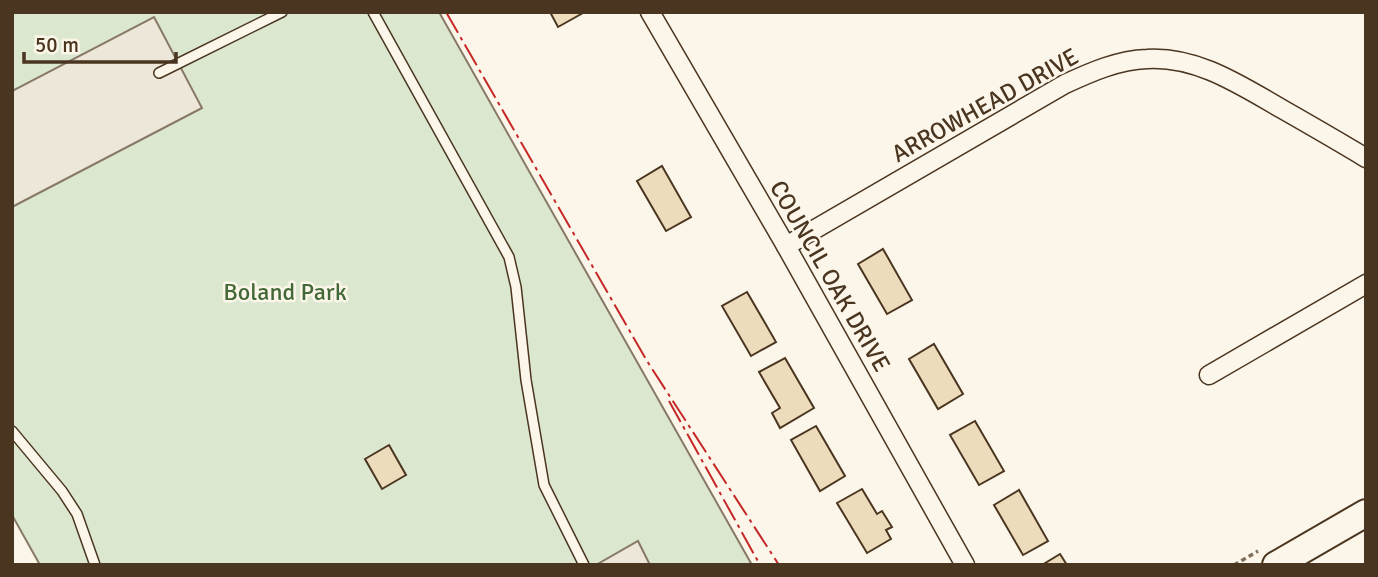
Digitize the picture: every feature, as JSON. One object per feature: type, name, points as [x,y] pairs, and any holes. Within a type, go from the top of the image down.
[{"type":"street","name":"COUNCIL OAK DRIVE","points":[[650,12],[786,246],[965,565]]},
{"type":"street","name":"ARROWHEAD DRIVE","points":[[786,246],[1065,84],[1129,61],[1170,60],[1199,66],[1226,77],[1366,158]]},
{"type":"street","points":[[1209,375],[1366,284]]},
{"type":"street","points":[[1276,565],[1366,513]]},
{"type":"lane","points":[[159,72],[282,12]]},
{"type":"lane","points":[[373,12],[509,257],[516,287],[526,380],[544,485],[584,565]]},
{"type":"lane","points":[[12,431],[62,491],[77,514],[95,565]]},
{"type":"green space","name":"Boland Park","points":[[12,12],[439,12],[752,565],[40,565],[12,515]]},
{"type":"shaded area","points":[[154,17],[202,108],[12,207],[12,91]]},
{"type":"shaded area","points":[[638,541],[650,565],[596,565]]},
{"type":"building","points":[[550,12],[583,12],[583,13],[558,27]]},
{"type":"building","points":[[662,166],[691,217],[666,231],[637,181]]},
{"type":"building","points":[[883,249],[912,300],[887,314],[858,264]]},
{"type":"building","points":[[747,292],[776,342],[751,356],[722,306]]},
{"type":"building","points":[[934,344],[963,394],[938,409],[909,359]]},
{"type":"building","points":[[785,358],[814,408],[780,428],[772,413],[780,408],[759,372]]},
{"type":"building","points":[[975,421],[1004,471],[979,485],[950,435]]},
{"type":"building","points":[[816,426],[845,476],[820,491],[791,440]]},
{"type":"building","points":[[389,445],[406,475],[382,489],[365,459]]},
{"type":"building","points":[[862,489],[877,514],[882,511],[892,527],[886,530],[891,539],[867,553],[837,503]]},
{"type":"building","points":[[1019,490],[1048,541],[1023,555],[994,505]]},
{"type":"building","points":[[1060,554],[1067,565],[1042,565]]},
{"type":"power","points":[[446,12],[647,361],[779,565]]},
{"type":"power","points":[[669,401],[760,565]]}]
